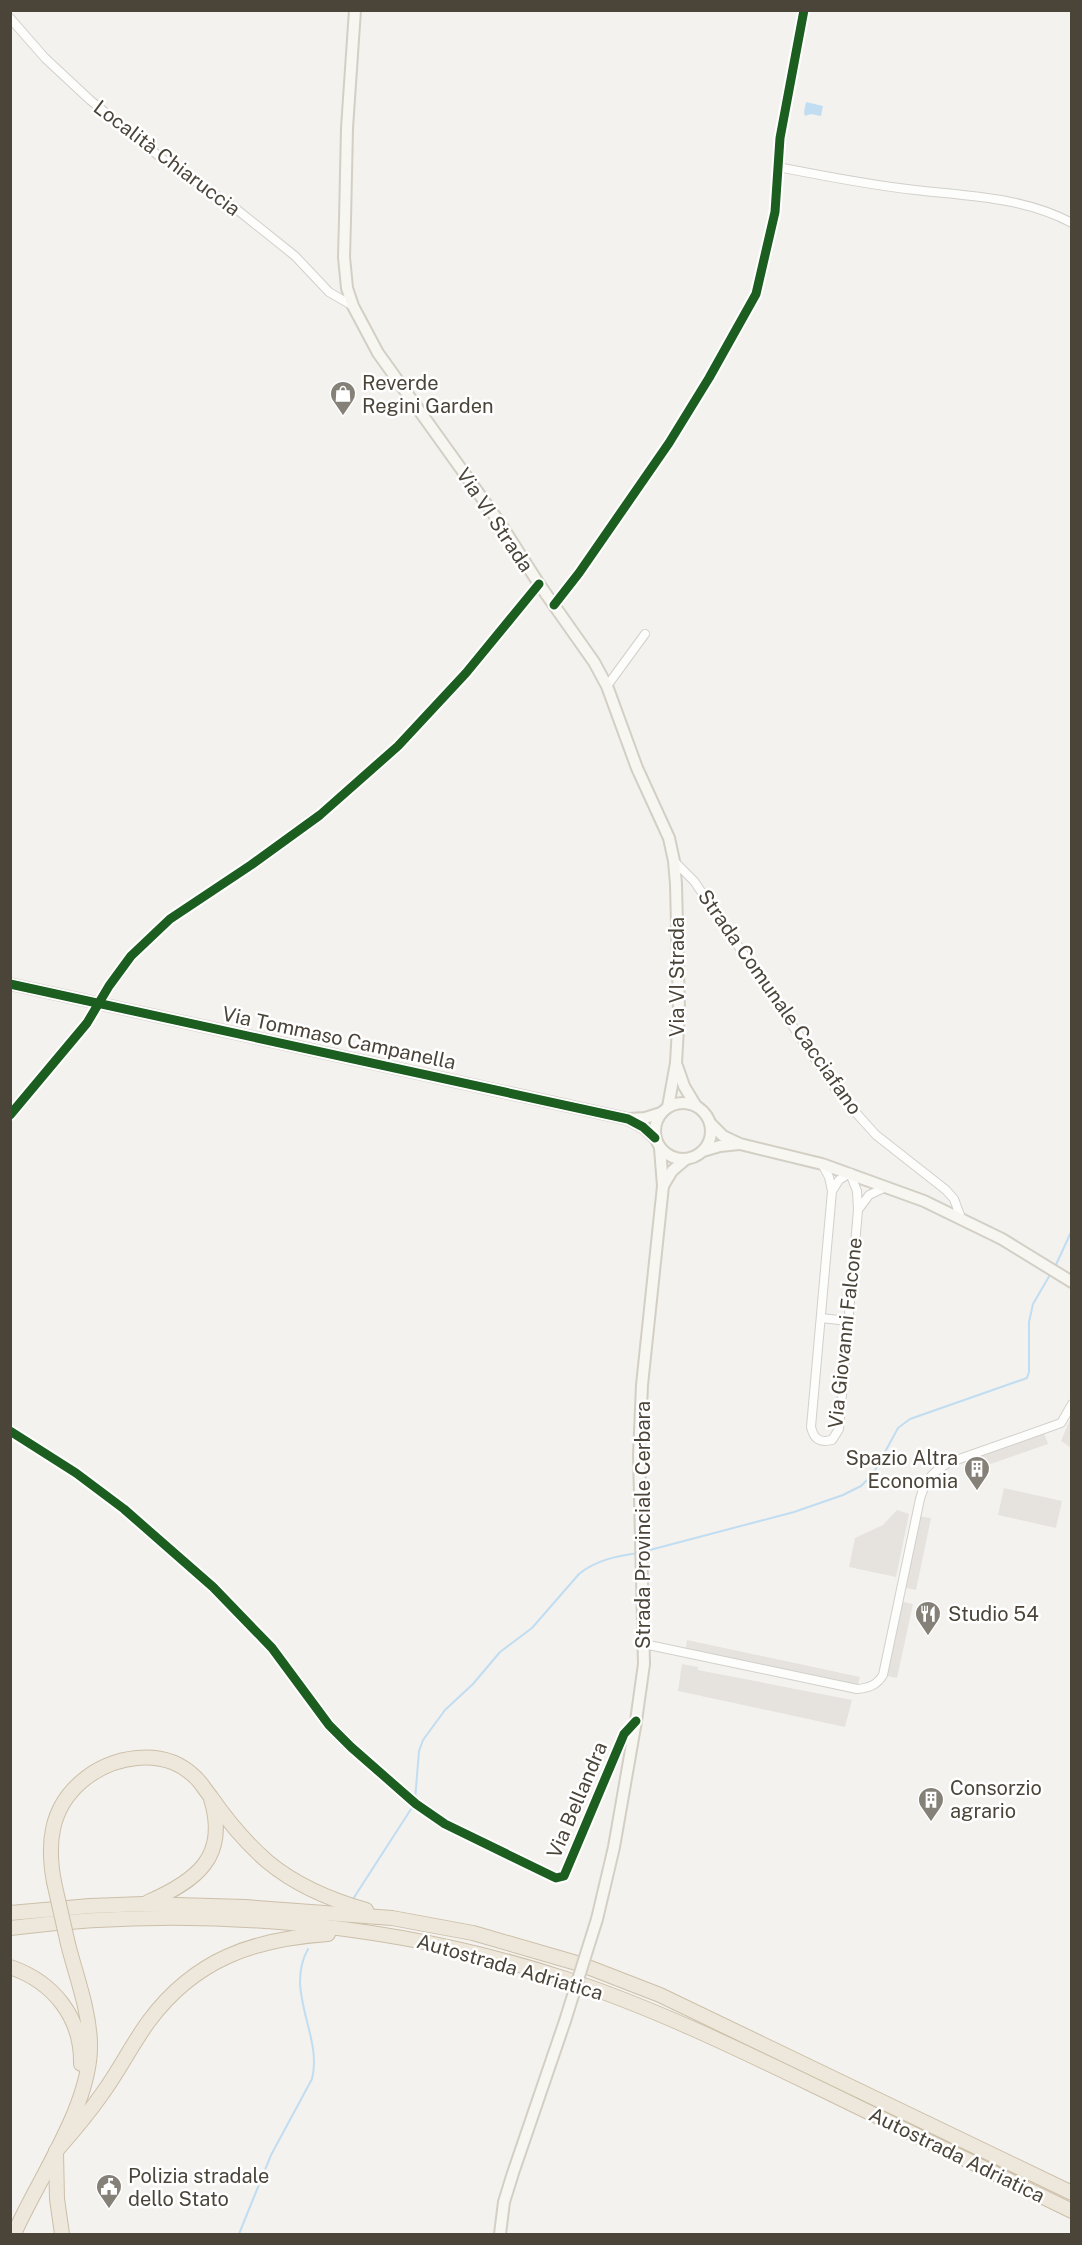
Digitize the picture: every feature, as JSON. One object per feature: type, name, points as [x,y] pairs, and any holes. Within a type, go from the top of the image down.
[{"type":"highway","points":[[14,2235],[56,2151],[82,2091],[90,2052],[86,2015],[54,1882],[50,1845],[57,1814],[74,1788],[96,1771],[117,1762],[141,1757],[176,1764],[192,1774],[260,1854],[292,1880],[332,1899],[392,1918]]},
{"type":"highway","points":[[143,1904],[183,1885],[207,1861],[213,1849],[216,1833],[211,1797]]},
{"type":"highway","name":"Autostrada Adriatica","points":[[10,1913],[82,1906],[143,1904],[244,1907],[392,1918],[447,1927],[517,1945],[594,1969],[647,1989],[1071,2193]]},
{"type":"highway","name":"Autostrada Adriatica","points":[[10,1928],[83,1922],[177,1919],[260,1922],[363,1931],[427,1942],[528,1968],[639,2005],[719,2040],[1071,2211]]},
{"type":"highway","points":[[56,2151],[102,2095],[152,2018],[168,1999],[193,1977],[232,1954],[262,1942],[296,1936],[363,1931]]},
{"type":"highway","points":[[10,1967],[38,1980],[58,1998],[70,2015],[80,2042],[79,2083],[56,2151],[57,2199],[62,2235]]},
{"type":"main road","name":"Via VI Strada","points":[[355,10],[347,128],[344,257],[347,288],[353,306],[378,353],[502,526],[539,584],[594,662],[607,686],[638,768],[669,838],[674,861],[679,1010],[676,1063],[664,1110]]},
{"type":"main road","name":"Via Tommaso Campanella","points":[[10,984],[628,1119],[643,1126],[657,1143]]},
{"type":"main road","name":"Via VI Strada","points":[[676,1063],[684,1086],[696,1106]]},
{"type":"main road","points":[[664,1110],[682,1103],[696,1106],[705,1113],[710,1123],[723,1136],[740,1144],[822,1164],[886,1186],[961,1218],[1002,1239],[1067,1279]]},
{"type":"main road","name":"Via Tommaso Campanella","points":[[628,1119],[645,1118],[664,1110]]},
{"type":"main road","name":"Strada Provinciale Cerbara","points":[[636,1721],[644,1664],[640,1545],[640,1419],[663,1186],[655,1125],[664,1110]]},
{"type":"main road","points":[[703,1151],[710,1137],[710,1123]]},
{"type":"main road","points":[[657,1143],[668,1155],[678,1159],[687,1159]]},
{"type":"main road","points":[[663,1186],[672,1171],[687,1159],[720,1146],[740,1144]]},
{"type":"main road","name":"Via Bellandra","points":[[500,2235],[504,2202],[510,2182],[597,1919],[612,1858],[636,1721]]},
{"type":"street","points":[[554,605],[579,573],[669,443],[756,294],[775,212],[780,138],[804,10]]},
{"type":"street","name":"Località Chiaruccia","points":[[10,18],[45,58],[90,100],[165,161],[234,208],[295,256],[329,292],[353,306]]},
{"type":"street","points":[[778,167],[867,184],[1028,204],[1071,223]]},
{"type":"street","points":[[329,292],[347,288]]},
{"type":"street","points":[[10,1115],[87,1023],[131,956],[170,919],[320,815],[398,746],[466,673],[539,584]]},
{"type":"street","points":[[607,686],[645,634]]},
{"type":"street","name":"Strada Comunale Cacciafano","points":[[674,861],[694,881],[839,1094],[876,1135],[946,1190],[954,1199],[961,1218]]},
{"type":"street","name":"Via Giovanni Falcone","points":[[822,1164],[829,1177],[832,1191],[811,1427],[813,1435],[824,1442],[837,1436],[839,1429],[858,1209],[856,1191],[850,1173]]},
{"type":"street","points":[[832,1191],[839,1180],[850,1173]]},
{"type":"street","name":"Via Giovanni Falcone","points":[[858,1209],[869,1195],[886,1186]]},
{"type":"street","points":[[821,1318],[848,1321]]},
{"type":"street","points":[[644,1644],[857,1689],[869,1688],[879,1682],[884,1675],[923,1489],[933,1472],[948,1463],[1061,1423],[1071,1404]]},
{"type":"street","name":"Via Bellandra","points":[[10,1431],[76,1473],[124,1509],[213,1587],[272,1648],[329,1725],[414,1802],[445,1824],[556,1878],[564,1876],[624,1734],[636,1721]]},
{"type":"shaded area","points":[[1071,1417],[1071,1448],[1061,1441]]},
{"type":"shaded area","points":[[1043,1430],[1048,1444],[979,1468],[974,1454]]},
{"type":"shaded area","points":[[1004,1488],[1062,1501],[1056,1528],[998,1515]]},
{"type":"shaded area","points":[[897,1510],[909,1514],[896,1577],[849,1567],[855,1538],[883,1525]]},
{"type":"shaded area","points":[[917,1516],[931,1518],[916,1590],[902,1587]]},
{"type":"shaded area","points":[[899,1601],[913,1604],[897,1678],[883,1675]]},
{"type":"shaded area","points":[[687,1640],[860,1677],[857,1689],[685,1653]]},
{"type":"shaded area","points":[[682,1664],[698,1667],[698,1670],[852,1700],[845,1727],[678,1691]]},
{"type":"water","points":[[806,102],[823,106],[821,116],[811,114],[805,116]]},
{"type":"waterway","points":[[1054,1269],[1072,1230]]},
{"type":"waterway","points":[[646,1551],[794,1512],[843,1495],[861,1486],[873,1474],[898,1428],[910,1419],[1027,1378],[1029,1322],[1033,1304],[1051,1273]]},
{"type":"waterway","points":[[415,1800],[419,1751],[423,1740],[445,1710],[473,1684],[500,1652],[532,1628],[579,1574],[600,1562],[638,1553]]},
{"type":"waterway","points":[[353,1899],[413,1806]]},
{"type":"waterway","points":[[239,2234],[271,2155],[312,2079],[313,2047],[300,1981],[302,1965],[308,1949]]},
{"type":"cycle path","points":[[554,605],[579,573],[669,443],[756,294],[775,212],[780,138],[804,10]]},
{"type":"cycle path","points":[[10,1115],[87,1023],[109,986],[131,956],[170,919],[320,815],[398,746],[466,673],[539,584]]},
{"type":"cycle path","points":[[10,984],[628,1119],[643,1127],[655,1138]]},
{"type":"cycle path","points":[[10,1431],[76,1473],[124,1509],[213,1587],[272,1648],[329,1725],[416,1804],[445,1824],[556,1878],[564,1876],[624,1734],[636,1721]]},
{"type":"place","name":"Reverde Regini Garden","points":[[343,417]]},
{"type":"place","name":"Spazio Altra Economia","points":[[977,1492]]},
{"type":"place","name":"Studio 54","points":[[928,1637]]},
{"type":"place","name":"Consorzio agrario","points":[[931,1823]]},
{"type":"place","name":"Polizia stradale dello Stato","points":[[109,2210]]}]
